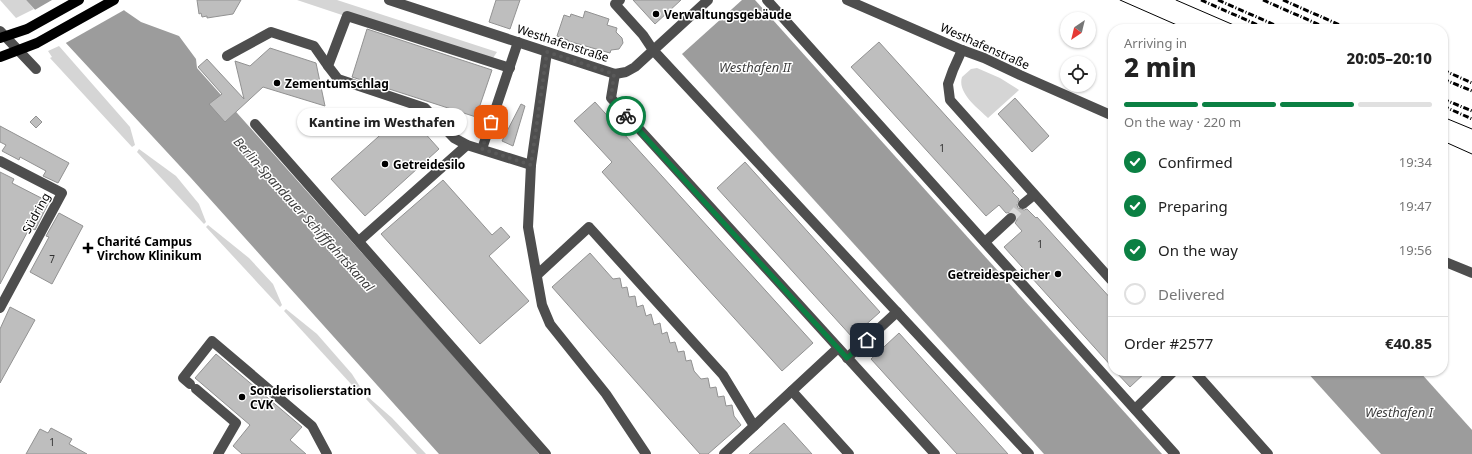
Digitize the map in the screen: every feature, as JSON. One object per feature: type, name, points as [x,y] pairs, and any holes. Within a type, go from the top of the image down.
[{"type":"main road","points":[[2,35],[25,29],[80,0]]},
{"type":"main road","points":[[0,58],[37,43],[114,0]]},
{"type":"street","name":"Westhafenstraße","points":[[389,0],[614,74],[626,72],[635,67],[708,0]]},
{"type":"street","points":[[620,0],[615,4],[643,35],[653,50],[1029,454]]},
{"type":"street","points":[[767,0],[1175,454]]},
{"type":"street","name":"Westhafenstraße","points":[[847,0],[962,50],[984,58],[1108,114]]},
{"type":"street","points":[[328,66],[348,16],[510,68]]},
{"type":"street","points":[[227,56],[271,32],[314,46],[338,79],[425,108],[454,138],[467,145],[531,165]]},
{"type":"street","points":[[2,35],[36,69]]},
{"type":"street","points":[[482,149],[518,42]]},
{"type":"street","points":[[962,50],[948,84],[950,100],[1108,276]]},
{"type":"street","points":[[547,52],[531,165],[528,227],[542,304],[550,324],[606,394],[646,454]]},
{"type":"street","points":[[614,74],[611,98],[935,454]]},
{"type":"street","points":[[255,124],[546,454]]},
{"type":"street","points":[[359,241],[467,145]]},
{"type":"street","name":"Südring","points":[[0,160],[62,193],[0,308]]},
{"type":"street","points":[[1024,204],[1034,195]]},
{"type":"street","points":[[985,242],[1011,218]]},
{"type":"street","points":[[537,275],[589,227],[723,375],[754,426]]},
{"type":"street","points":[[1448,262],[1472,273]]},
{"type":"street","points":[[847,358],[897,312]]},
{"type":"street","points":[[218,454],[236,423],[183,378],[212,341],[312,426],[328,454]]},
{"type":"street","points":[[724,454],[838,348]]},
{"type":"street","points":[[1135,409],[1169,376]]},
{"type":"street","points":[[1198,376],[1268,454]]},
{"type":"street","points":[[792,391],[849,454]]},
{"type":"shaded area","points":[[0,0],[26,0],[34,9],[16,18]]},
{"type":"shaded area","points":[[297,0],[337,0],[497,52],[493,58],[342,15]]},
{"type":"shaded area","points":[[59,46],[130,127],[135,145],[132,147],[50,58],[52,57],[48,51]]},
{"type":"shaded area","points":[[977,68],[1000,78],[1019,90],[988,118],[969,100],[961,83],[962,77],[971,69]]},
{"type":"shaded area","points":[[139,149],[176,176],[199,204],[206,222],[204,224],[137,152]]},
{"type":"shaded area","points":[[208,225],[249,258],[273,284],[282,305],[280,307],[206,227]]},
{"type":"shaded area","points":[[286,309],[317,334],[352,374],[364,393],[362,396],[284,311]]},
{"type":"shaded area","points":[[368,397],[392,418],[426,454],[417,454],[366,399]]},
{"type":"water","name":"Berlin-Spandauer Schifffahrtskanal","points":[[26,0],[114,0],[125,11],[141,22],[179,36],[196,59],[197,68],[517,427],[539,454],[439,454],[191,178]]},
{"type":"water","name":"Westhafen II","points":[[742,0],[755,0],[1162,454],[1044,454],[682,54]]},
{"type":"water","name":"Westhafen I","points":[[1311,376],[1423,376],[1472,430],[1472,454],[1381,454]]},
{"type":"pier","points":[[52,0],[117,0],[126,9],[64,44],[33,11]]},
{"type":"building","points":[[197,0],[241,0],[233,14],[207,18],[207,16],[202,17],[201,13],[199,14]]},
{"type":"building","points":[[496,0],[520,0],[510,29],[489,22]]},
{"type":"building","name":"Verwaltungsgebäude","points":[[633,0],[681,0],[655,24]]},
{"type":"building","points":[[585,11],[609,19],[607,25],[617,28],[616,32],[622,38],[623,43],[619,49],[611,50],[610,53],[568,41],[557,36],[564,15],[570,17],[571,14],[583,18]]},
{"type":"building","points":[[367,29],[492,70],[476,117],[352,77]]},
{"type":"building","points":[[879,42],[1014,191],[1012,192],[1019,199],[1017,205],[1018,208],[1024,210],[1027,209],[1036,218],[1037,217],[1108,295],[1108,362],[1004,247],[1022,231],[1015,223],[1017,220],[1016,214],[1013,212],[1006,213],[999,205],[986,216],[851,67]]},
{"type":"building","name":"Zementumschlag","points":[[270,48],[316,63],[325,106],[263,87],[225,122],[209,104],[222,94],[198,67],[207,59],[244,99],[235,61],[250,66]]},
{"type":"building","points":[[1015,98],[1049,136],[1032,152],[998,114]]},
{"type":"building","points":[[595,102],[813,343],[782,371],[602,172],[612,162],[574,121]]},
{"type":"building","points":[[521,104],[525,106],[513,146],[502,141]]},
{"type":"building","name":"Getreidesilo","points":[[406,112],[439,149],[365,216],[331,179]]},
{"type":"building","points":[[36,116],[42,122],[36,128],[30,122]]},
{"type":"building","points":[[0,126],[69,163],[58,183],[43,176],[46,171],[20,157],[19,160],[2,151],[6,145],[0,142]]},
{"type":"building","points":[[745,162],[880,312],[852,337],[717,188]]},
{"type":"building","points":[[0,172],[14,179],[12,183],[49,202],[35,230],[30,227],[0,284]]},
{"type":"building","points":[[443,180],[492,235],[501,227],[510,237],[489,256],[529,301],[480,344],[381,234]]},
{"type":"building","points":[[59,213],[83,226],[52,284],[30,272],[49,237],[46,236]]},
{"type":"building","points":[[590,253],[613,279],[620,278],[622,288],[627,287],[629,297],[635,296],[637,307],[643,305],[646,316],[651,314],[654,325],[660,323],[662,334],[667,332],[670,343],[675,342],[678,352],[684,351],[686,361],[691,360],[694,371],[701,379],[708,378],[710,388],[716,387],[718,397],[724,396],[726,406],[732,405],[734,416],[741,425],[708,454],[700,454],[552,287]]},
{"type":"building","points":[[10,307],[35,320],[0,383],[0,329]]},
{"type":"building","points":[[899,333],[1008,454],[957,454],[871,359]]},
{"type":"building","name":"Sonderisolierstation CVK","points":[[216,354],[302,427],[290,440],[306,454],[242,454],[233,446],[250,425],[195,378]]},
{"type":"building","points":[[1120,376],[1142,376],[1130,387]]},
{"type":"building","points":[[784,423],[812,454],[749,454]]},
{"type":"building","points":[[51,428],[72,439],[69,444],[87,454],[26,454],[40,429],[48,433]]},
{"type":"tunnel","points":[[1011,218],[1023,204]]},
{"type":"tram line","points":[[1120,0],[1175,24]]},
{"type":"tram line","points":[[1176,0],[1231,24]]},
{"type":"tram line","points":[[1448,119],[1472,129]]},
{"type":"tram line","points":[[1448,143],[1472,154]]},
{"type":"railway","points":[[1201,0],[1256,24]]},
{"type":"railway","points":[[1218,0],[1273,24]]},
{"type":"railway","points":[[1263,0],[1318,24]]},
{"type":"railway","points":[[1283,0],[1338,24]]},
{"type":"railway","points":[[1448,72],[1472,83]]},
{"type":"railway","points":[[1448,81],[1472,91]]},
{"type":"railway","points":[[1448,101],[1472,111]]},
{"type":"railway","points":[[1448,108],[1472,119]]},
{"type":"way so far","points":[[491,122],[482,149],[531,165],[547,52],[614,74],[611,98],[626,116]]},
{"type":"place","name":"Verwaltungsgebäude","points":[[656,14]]},
{"type":"place","name":"Zementumschlag","points":[[277,83]]},
{"type":"place","name":"Kantine im Westhafen","points":[[491,122]]},
{"type":"place","name":"Getreidesilo","points":[[385,164]]},
{"type":"place","name":"Charité Campus Virchow Klinikum","points":[[88,248]]},
{"type":"place","name":"Getreidespeicher","points":[[1058,274]]},
{"type":"place","name":"Sonderisolierstation CVK","points":[[242,397]]},
{"type":"route","points":[[626,116],[847,358],[867,340]]}]
